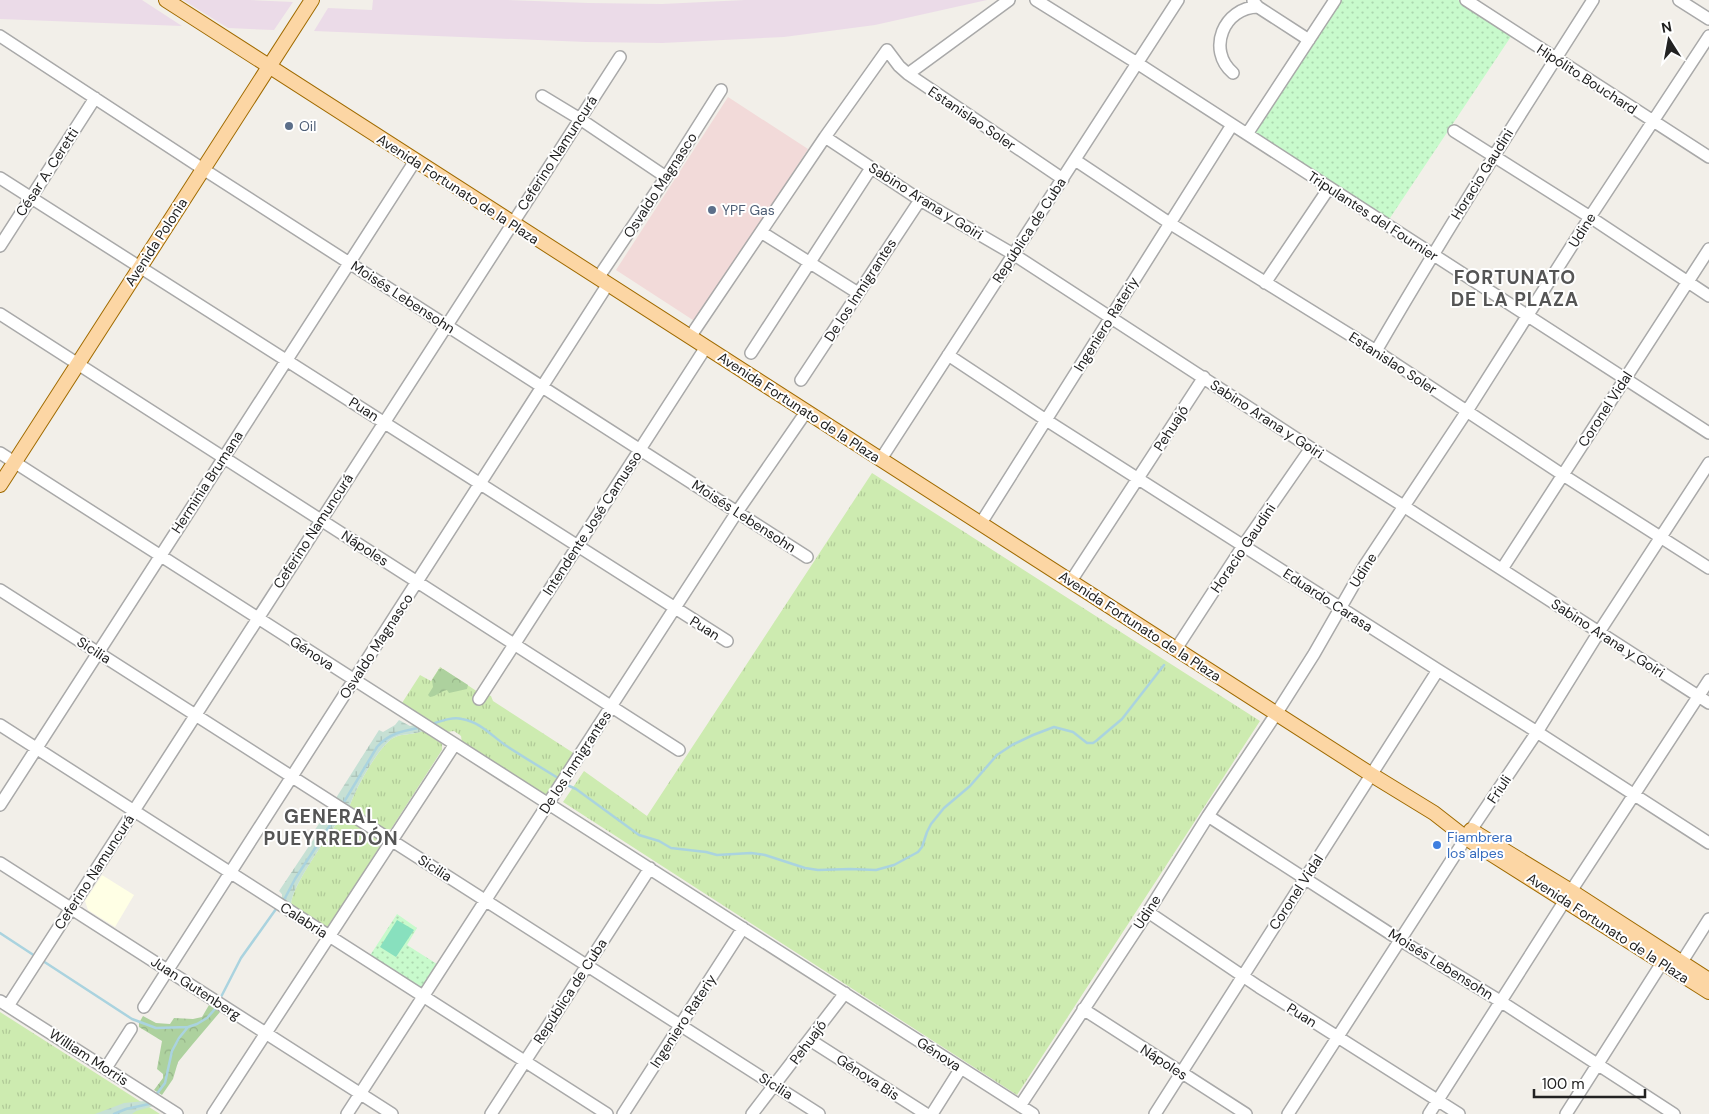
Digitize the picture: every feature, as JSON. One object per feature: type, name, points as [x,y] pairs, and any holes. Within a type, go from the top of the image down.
[{"type":"main road","name":"Avenida Fortunato de la Plaza","points":[[166,0],[1276,714],[1679,967],[1709,992]]},
{"type":"main road","name":"Avenida Polonia","points":[[0,485],[312,0]]},
{"type":"main road","name":"Avenida Fortunato de la Plaza","points":[[1679,967],[1709,980]]},
{"type":"street","points":[[908,74],[1009,0]]},
{"type":"street","name":"Tripulantes del Fournier","points":[[1036,0],[1709,433]]},
{"type":"street","name":"República de Cuba","points":[[881,459],[1178,0]]},
{"type":"street","points":[[1247,134],[1335,0]]},
{"type":"street","name":"Hipólito Bouchard","points":[[1466,0],[1709,157]]},
{"type":"street","name":"Horacio Gaudini","points":[[1376,352],[1432,254],[1593,0]]},
{"type":"street","points":[[1678,0],[1709,19]]},
{"type":"street","points":[[1233,73],[1226,67],[1220,55],[1220,41],[1225,27],[1230,20],[1255,4],[1309,40]]},
{"type":"street","name":"Moisés Lebensohn","points":[[0,36],[203,169],[807,557]]},
{"type":"street","name":"Udine","points":[[1020,1106],[1276,714],[1365,565],[1405,507],[1528,317],[1590,217],[1709,36]]},
{"type":"street","name":"Estanislao Soler","points":[[825,137],[887,50],[899,66],[908,74],[1063,179]]},
{"type":"street","name":"Ceferino Namuncurá","points":[[4,1003],[71,908],[620,57]]},
{"type":"street","name":"Osvaldo Magnasco","points":[[144,1007],[542,386],[603,281],[721,90]]},
{"type":"street","points":[[542,96],[580,119],[666,177]]},
{"type":"street","name":"César A. Ceretti","points":[[0,246],[94,98]]},
{"type":"street","name":"Ingeniero Rateriy","points":[[981,523],[1232,125]]},
{"type":"street","points":[[1454,131],[1590,217],[1709,296]]},
{"type":"street","points":[[690,337],[825,137]]},
{"type":"street","name":"Sabino Arana y Goiri","points":[[825,137],[920,200],[1013,254],[1709,703]]},
{"type":"street","name":"Estanislao Soler","points":[[1075,160],[1171,224],[1376,352],[1709,568]]},
{"type":"street","name":"Herminia Brumana","points":[[0,805],[414,161]]},
{"type":"street","points":[[751,353],[808,262],[871,168]]},
{"type":"street","name":"Puan","points":[[0,178],[726,642]]},
{"type":"street","points":[[1265,283],[1329,188]]},
{"type":"street","name":"De los Inmigrantes","points":[[801,380],[920,200]]},
{"type":"street","points":[[761,232],[858,293]]},
{"type":"street","name":"Coronel Vidal","points":[[1502,569],[1709,249]]},
{"type":"street","name":"Nápoles","points":[[0,314],[679,750]]},
{"type":"street","name":"Intendente José Camusso","points":[[479,699],[706,347]]},
{"type":"street","name":"Eduardo Carasa","points":[[948,355],[1138,479],[1709,843]]},
{"type":"street","name":"Pehuajó","points":[[1071,581],[1204,378]]},
{"type":"street","name":"De los Inmigrantes","points":[[346,1114],[737,512],[806,412]]},
{"type":"street","name":"Horacio Gaudini","points":[[1176,649],[1243,546],[1311,448]]},
{"type":"street","name":"Génova","points":[[0,453],[1033,1114]]},
{"type":"street","name":"Friuli","points":[[1288,1114],[1468,834],[1537,732],[1599,632],[1709,463]]},
{"type":"street","name":"Sicilia","points":[[0,590],[819,1114]]},
{"type":"street","name":"Coronel Vidal","points":[[1154,1114],[1438,670]]},
{"type":"street","points":[[1429,1114],[1500,1001],[1709,680]]},
{"type":"street","name":"Calabria","points":[[0,725],[607,1114]]},
{"type":"street","points":[[214,1114],[455,744]]},
{"type":"street","name":"Moisés Lebensohn","points":[[1208,816],[1400,940],[1599,1064],[1674,1114]]},
{"type":"street","name":"Juan Gutenberg","points":[[0,863],[392,1114]]},
{"type":"street","name":"República de Cuba","points":[[490,1114],[650,868]]},
{"type":"street","name":"Puan","points":[[1148,912],[1242,976],[1459,1114]]},
{"type":"street","points":[[1679,967],[1709,919]]},
{"type":"street","name":"Ingeniero Rateriy","points":[[623,1114],[743,928]]},
{"type":"street","points":[[1566,1114],[1665,958]]},
{"type":"street","name":"Pehuajó","points":[[752,1114],[845,994]]},
{"type":"street","name":"William Morris","points":[[4,1003],[177,1114]]},
{"type":"street","name":"Nápoles","points":[[1083,1009],[1246,1114]]},
{"type":"street","points":[[106,1068],[131,1030]]},
{"type":"street","name":"Génova Bis","points":[[810,1040],[926,1114]]},
{"type":"street","points":[[932,1114],[961,1068]]},
{"type":"shaded area","points":[[0,0],[142,0],[182,26],[0,19]]},
{"type":"shaded area","points":[[183,0],[293,2],[274,30],[228,28]]},
{"type":"shaded area","points":[[373,0],[508,0],[662,4],[745,0],[987,0],[875,25],[784,37],[662,43],[586,42],[314,31],[328,8],[372,10]]},
{"type":"shaded area","name":"YPF Gas","points":[[728,97],[808,149],[696,322],[616,270]]},
{"type":"shaded area","points":[[102,875],[134,895],[115,927],[88,910],[85,901]]},
{"type":"green space","points":[[1339,0],[1458,0],[1512,35],[1388,221],[1254,132]]},
{"type":"green space","points":[[872,473],[1260,721],[1017,1095],[563,802],[584,771],[647,816]]},
{"type":"green space","points":[[440,667],[478,692],[491,696],[493,701],[575,754],[548,794],[543,794],[462,743],[461,736],[454,731],[447,732],[438,728],[439,726],[402,703],[420,675],[431,681]]},
{"type":"green space","points":[[439,669],[443,669],[468,685],[467,689],[449,693],[447,690],[430,697],[428,695],[433,687],[432,680]]},
{"type":"green space","points":[[399,720],[410,726],[414,725],[423,731],[396,736],[380,750],[367,770],[349,808],[336,798],[379,730],[383,732],[395,725]]},
{"type":"green space","points":[[423,731],[442,744],[442,750],[391,829],[384,830],[349,808],[367,770],[380,750],[396,736]]},
{"type":"green space","points":[[329,809],[333,809],[342,815],[304,873],[297,886],[291,905],[282,899],[282,894],[279,891],[317,834],[314,831]]},
{"type":"green space","points":[[344,813],[383,841],[331,925],[327,927],[322,926],[291,905],[297,885]]},
{"type":"green space","points":[[397,914],[417,928],[407,945],[440,966],[421,990],[369,957]]},
{"type":"green space","points":[[397,920],[414,930],[396,957],[380,947]]},
{"type":"green space","points":[[209,1005],[220,1012],[178,1062],[173,1079],[162,1095],[154,1090],[163,1078],[163,1074],[157,1069],[162,1041],[139,1027],[139,1023],[143,1016],[156,1023],[170,1024],[174,1018],[193,1019],[202,1017]]},
{"type":"green space","points":[[0,1012],[160,1114],[0,1114]]},
{"type":"green space","points":[[145,1101],[154,1106],[132,1114],[95,1114],[124,1103]]},
{"type":"waterway","points":[[567,785],[576,789],[639,835],[659,841],[671,848],[717,855],[751,853],[765,855],[805,868],[818,870],[876,870],[894,865],[918,852],[922,847],[931,824],[944,808],[970,786],[997,755],[1012,745],[1054,727],[1073,732],[1087,743],[1093,743],[1122,719],[1164,665]]},
{"type":"waterway","points":[[435,723],[455,718],[474,723],[558,778]]},
{"type":"waterway","points":[[344,802],[377,747],[386,739],[396,734],[418,728]]},
{"type":"waterway","points":[[284,900],[295,879],[338,813]]},
{"type":"waterway","points":[[221,997],[241,958],[276,909]]},
{"type":"waterway","points":[[0,933],[35,956]]},
{"type":"waterway","points":[[43,961],[132,1019],[156,1028],[188,1027]]},
{"type":"waterway","points":[[156,1095],[165,1083],[172,1051],[179,1038],[188,1027],[207,1018],[215,1009]]},
{"type":"waterway","points":[[114,1114],[126,1109],[149,1104]]},
{"type":"place","name":"Oil","points":[[289,126]]},
{"type":"place","name":"YPF Gas","points":[[712,210]]},
{"type":"place","name":"Fiambrera los alpes","points":[[1437,845]]},
{"type":"district","name":"FORTUNATO DE LA PLAZA","points":[[1515,288]]},
{"type":"district","name":"GENERAL PUEYRREDÓN","points":[[331,827]]}]
